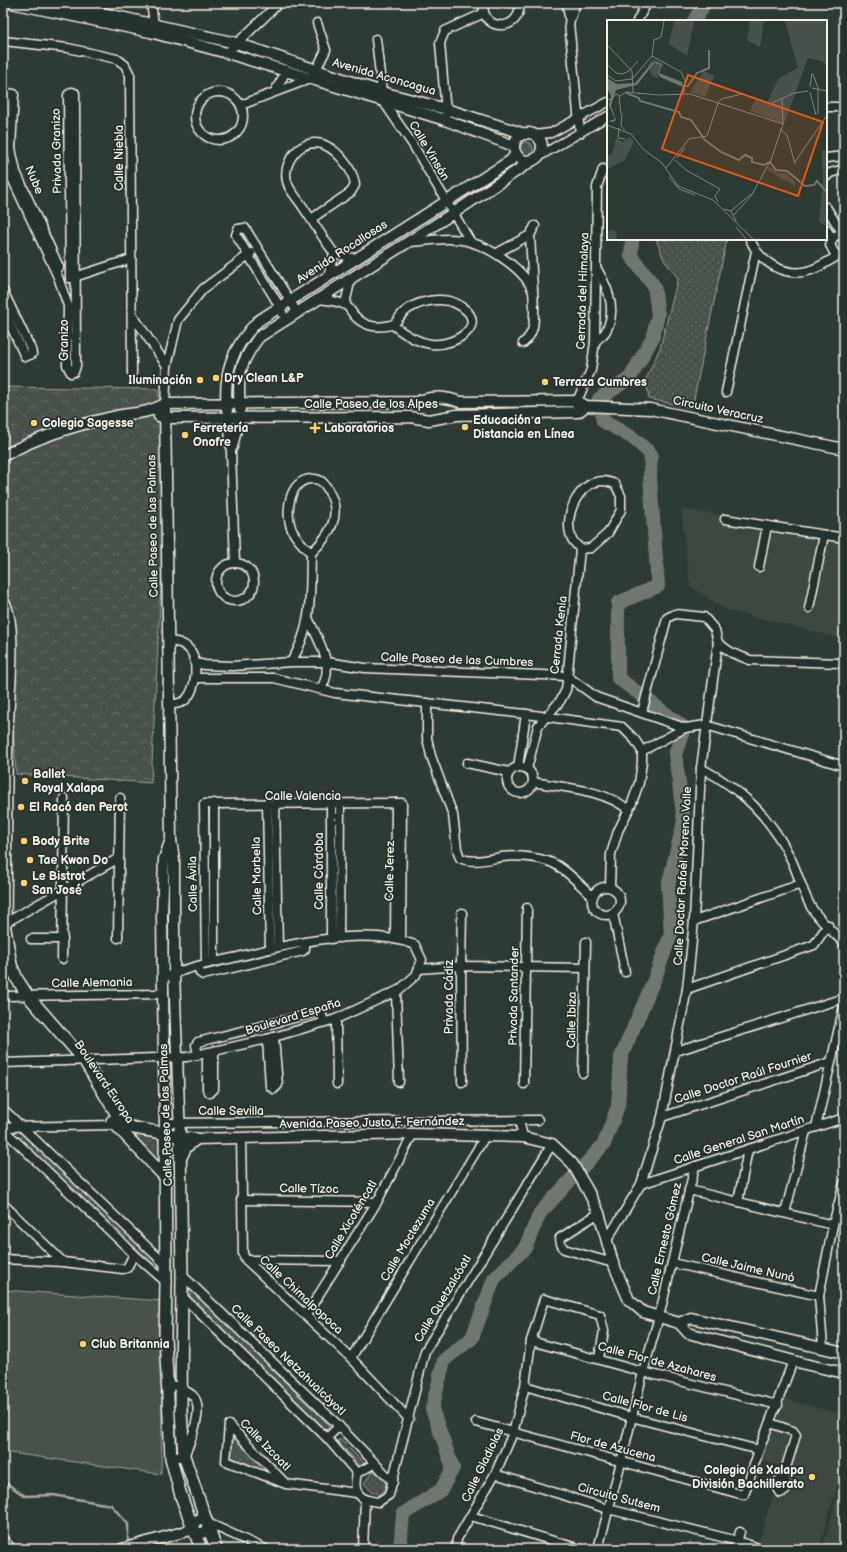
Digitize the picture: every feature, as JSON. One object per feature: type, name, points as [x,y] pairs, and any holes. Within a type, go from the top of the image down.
[{"type":"main road","name":"Boulevard Europa","points":[[3,601],[6,606],[11,629],[7,734],[5,934],[11,965],[25,996]]},
{"type":"main road","name":"Boulevard Europa","points":[[3,955],[5,966],[12,982],[80,1061],[119,1125],[166,1178]]},
{"type":"main road","name":"Boulevard Europa","points":[[119,1125],[134,1128],[165,1128]]},
{"type":"main road","name":"Avenida Paseo Justo F. Fernández","points":[[165,1128],[180,1136]]},
{"type":"main road","name":"Calle Paseo de las Palmas","points":[[165,1128],[165,1336],[166,1383],[171,1458],[181,1496],[201,1549]]},
{"type":"main road","name":"Calle Paseo de las Palmas","points":[[180,1136],[182,1275],[181,1388],[184,1456],[216,1549]]},
{"type":"main road","points":[[181,1160],[186,1147],[196,1139]]},
{"type":"street","points":[[11,3],[152,28]]},
{"type":"street","points":[[58,3],[152,28]]},
{"type":"street","points":[[151,3],[152,28]]},
{"type":"street","points":[[227,53],[279,3]]},
{"type":"street","points":[[484,3],[484,13],[492,23],[503,26],[509,24],[518,16],[519,3]]},
{"type":"street","points":[[567,3],[577,119],[580,133]]},
{"type":"street","points":[[569,23],[576,3]]},
{"type":"street","points":[[638,20],[647,3]]},
{"type":"street","points":[[446,120],[440,43],[445,31],[484,13]]},
{"type":"street","points":[[241,105],[314,74],[326,50],[317,23]]},
{"type":"street","name":"Avenida Aconcagua","points":[[152,28],[236,43],[314,74],[383,96],[446,120],[515,150]]},
{"type":"street","name":"Avenida Aconcagua","points":[[152,28],[227,53],[287,70],[314,74]]},
{"type":"street","points":[[376,39],[383,96]]},
{"type":"street","name":"Calle Niebla","points":[[3,42],[68,48],[116,59],[125,65],[130,75],[132,373]]},
{"type":"street","points":[[275,91],[287,70]]},
{"type":"street","points":[[220,92],[228,94],[241,105],[242,120],[240,128],[229,138],[222,140],[207,137],[197,126],[194,118],[198,102],[208,94],[220,92]]},
{"type":"street","points":[[3,136],[6,93],[14,94],[11,148],[3,153]]},
{"type":"street","name":"Avenida Aconcagua","points":[[383,96],[446,108],[530,134]]},
{"type":"street","name":"Calle Vinsón","points":[[383,96],[446,201],[452,214],[470,241]]},
{"type":"street","name":"Privada Granizo","points":[[67,277],[72,212],[71,102]]},
{"type":"street","points":[[535,159],[525,161],[515,150],[518,138],[530,134],[551,133],[607,103]]},
{"type":"street","points":[[827,107],[844,107]]},
{"type":"street","points":[[231,452],[240,417],[238,378],[245,357],[259,337],[388,256],[535,159],[607,117]]},
{"type":"street","points":[[530,134],[538,138],[542,145],[535,159]]},
{"type":"street","name":"Nube","points":[[3,136],[11,148],[16,172],[32,216]]},
{"type":"street","points":[[311,219],[351,192],[355,185],[354,176],[347,163],[331,150],[316,143],[302,147],[292,155],[286,170],[289,186],[311,219],[334,253],[357,259]]},
{"type":"street","name":"Avenida Rocallosas","points":[[228,418],[226,403],[227,372],[234,352],[243,337],[258,322],[510,161],[515,150]]},
{"type":"street","points":[[827,158],[844,156]]},
{"type":"street","name":"Nube","points":[[3,159],[32,216],[67,277]]},
{"type":"street","name":"Cerrada del Himalaya","points":[[583,406],[591,370],[595,342],[597,268],[596,187],[603,169]]},
{"type":"street","points":[[827,176],[830,173],[844,169]]},
{"type":"street","points":[[827,209],[843,234],[832,238]]},
{"type":"street","points":[[523,343],[529,337],[534,325],[530,235],[535,226]]},
{"type":"street","points":[[285,320],[280,307],[236,235],[238,229],[245,228],[297,312]]},
{"type":"street","points":[[750,240],[756,251],[770,265],[784,271],[807,271],[826,263],[838,254],[830,245],[832,238],[827,230]]},
{"type":"street","points":[[496,253],[530,235]]},
{"type":"street","points":[[409,242],[451,239],[470,241],[496,253],[520,272],[533,292]]},
{"type":"street","points":[[380,244],[388,256]]},
{"type":"street","name":"Calle Paseo de las Palmas","points":[[180,1136],[174,973],[174,860],[171,840],[165,418],[167,366],[178,320],[203,289],[257,248]]},
{"type":"street","points":[[726,392],[756,251]]},
{"type":"street","points":[[328,277],[334,253]]},
{"type":"street","points":[[67,277],[131,259]]},
{"type":"street","points":[[595,342],[606,332],[611,315],[606,285],[597,268]]},
{"type":"street","name":"Granizo","points":[[67,277],[76,366],[74,372],[71,373],[67,365],[67,277]]},
{"type":"street","points":[[345,304],[351,278]]},
{"type":"street","points":[[3,291],[5,300],[31,349],[32,354],[29,357],[25,357],[23,354],[22,346],[3,309]]},
{"type":"street","points":[[319,299],[345,304],[360,323],[375,327],[393,325],[411,307],[425,301],[440,300],[455,303],[467,310],[472,319],[472,326],[467,334],[443,344],[431,344],[415,340],[393,325]]},
{"type":"street","points":[[132,314],[167,366]]},
{"type":"street","name":"Calle Paseo de los Alpes","points":[[165,404],[416,402],[428,398],[446,397],[460,402],[583,406]]},
{"type":"street","points":[[416,402],[417,418]]},
{"type":"street","points":[[3,456],[69,430],[113,417],[150,412],[165,404]]},
{"type":"street","name":"Calle Paseo de los Alpes","points":[[165,418],[417,418],[429,420],[457,415],[583,406]]},
{"type":"street","name":"Circuito Veracruz","points":[[583,406],[650,409],[844,449]]},
{"type":"street","points":[[150,412],[165,418]]},
{"type":"street","points":[[228,418],[231,452],[235,563]]},
{"type":"street","points":[[291,662],[299,650],[309,620],[311,553],[293,532],[290,523],[290,500],[296,487],[303,481],[312,478],[319,480],[326,485],[332,497],[335,510],[334,521],[326,539],[311,553]]},
{"type":"street","points":[[604,481],[616,484],[621,496],[621,510],[608,534],[592,548],[580,549],[572,539],[569,521],[570,510],[576,498],[592,484],[604,481]]},
{"type":"street","points":[[725,519],[844,538]]},
{"type":"street","points":[[759,567],[767,526]]},
{"type":"street","points":[[809,608],[824,535]]},
{"type":"street","name":"Cerrada Kenia","points":[[527,769],[538,726],[560,701],[566,690],[580,549]]},
{"type":"street","points":[[235,563],[247,567],[251,572],[254,583],[249,595],[239,601],[226,599],[221,595],[216,584],[219,572],[229,564],[235,563]]},
{"type":"street","points":[[642,712],[667,618],[675,614],[704,617],[715,630],[718,643],[732,653],[750,660],[841,663],[844,665]]},
{"type":"street","points":[[309,620],[326,662],[328,676],[321,688]]},
{"type":"street","points":[[168,641],[180,642],[190,648],[195,663],[195,678],[191,693],[183,702],[169,705]]},
{"type":"street","name":"Calle Doctor Rafaél Moreno Valle","points":[[607,1240],[641,1184],[662,1117],[676,1050],[687,989],[694,922],[701,768],[718,643]]},
{"type":"street","name":"Calle Paseo de las Cumbres","points":[[195,663],[205,665],[233,666],[291,662],[326,662],[366,668],[567,676]]},
{"type":"street","points":[[233,666],[234,678]]},
{"type":"street","points":[[567,676],[596,697],[685,728]]},
{"type":"street","points":[[195,678],[274,678],[321,688],[335,693],[526,714],[546,718],[622,727],[635,740],[642,751],[639,783],[629,810],[618,831],[611,854],[610,887]]},
{"type":"street","points":[[427,703],[427,738],[431,756],[453,815],[457,849],[460,858],[469,862],[517,856],[548,862],[559,866],[593,896]]},
{"type":"street","points":[[518,767],[526,714]]},
{"type":"street","points":[[642,751],[685,728],[706,725],[844,766]]},
{"type":"street","points":[[467,763],[510,772]]},
{"type":"street","points":[[518,767],[527,769],[532,775],[533,782],[528,791],[520,794],[508,786],[507,776],[518,767]]},
{"type":"street","points":[[701,768],[742,793],[774,828],[787,851],[812,908],[844,943]]},
{"type":"street","points":[[533,782],[606,796],[619,802],[629,810]]},
{"type":"street","points":[[62,960],[64,798]]},
{"type":"street","points":[[118,938],[120,798]]},
{"type":"street","name":"Calle Valencia","points":[[204,806],[399,806]]},
{"type":"street","name":"Calle Ávila","points":[[204,806],[206,964]]},
{"type":"street","name":"Calle Ávila","points":[[206,964],[214,904],[214,806]]},
{"type":"street","name":"Calle Marbella","points":[[271,806],[274,948]]},
{"type":"street","name":"Calle Córdoba","points":[[335,806],[335,938]]},
{"type":"street","name":"Calle Jerez","points":[[398,939],[399,806]]},
{"type":"street","name":"Calle Paseo de las Palmas","points":[[165,1128],[162,994],[164,859],[171,840]]},
{"type":"street","points":[[204,852],[214,852]]},
{"type":"street","points":[[5,934],[64,890],[119,858]]},
{"type":"street","points":[[694,922],[801,884]]},
{"type":"street","points":[[602,887],[610,887],[618,893],[620,897],[619,907],[613,913],[603,915],[593,906],[593,896],[602,887]]},
{"type":"street","points":[[205,904],[214,904]]},
{"type":"street","name":"Privada Santander","points":[[524,1084],[527,908]]},
{"type":"street","name":"Privada Cádiz","points":[[462,913],[462,1082]]},
{"type":"street","points":[[613,913],[626,972]]},
{"type":"street","points":[[687,989],[807,949],[814,945],[828,925]]},
{"type":"street","points":[[30,938],[63,939]]},
{"type":"street","points":[[163,978],[174,973],[206,964],[274,948],[335,938],[398,939],[415,945],[422,960],[419,969],[461,966],[585,968]]},
{"type":"street","points":[[206,964],[200,973],[203,974],[303,951],[305,949],[305,942]]},
{"type":"street","name":"Calle Ibiza","points":[[583,1073],[586,942]]},
{"type":"street","name":"Boulevard España","points":[[3,1063],[177,1058],[210,1053],[271,1038],[336,1019],[396,992],[416,975],[419,969]]},
{"type":"street","points":[[396,992],[399,1082]]},
{"type":"street","name":"Calle Alemania","points":[[3,996],[162,994]]},
{"type":"street","points":[[676,1050],[844,998]]},
{"type":"street","points":[[816,1127],[844,1006]]},
{"type":"street","points":[[198,1055],[196,1045],[198,1042],[318,1012],[322,1015],[324,1022]]},
{"type":"street","points":[[336,1019],[337,1084]]},
{"type":"street","points":[[271,1038],[278,1085],[274,1089],[270,1086],[271,1038]]},
{"type":"street","name":"Calle Doctor Raúl Fournier","points":[[662,1117],[831,1062]]},
{"type":"street","points":[[3,1109],[165,1264]]},
{"type":"street","name":"Calle General San Martín","points":[[641,1184],[844,1118]]},
{"type":"street","points":[[519,1120],[523,1137]]},
{"type":"street","name":"Calle Sevilla","points":[[165,1128],[180,1123],[538,1120]]},
{"type":"street","points":[[3,1128],[119,1125]]},
{"type":"street","points":[[3,1128],[134,1254],[166,1282]]},
{"type":"street","points":[[784,1213],[806,1131]]},
{"type":"street","name":"Avenida Paseo Justo F. Fernández","points":[[180,1136],[196,1139],[413,1134],[486,1135],[523,1137],[552,1144],[572,1163],[599,1213],[613,1263],[629,1300],[643,1312],[679,1323]]},
{"type":"street","name":"Calle Xicoténcatl","points":[[306,1315],[377,1202],[413,1134]]},
{"type":"street","name":"Calle Moctezuma","points":[[351,1358],[486,1135]]},
{"type":"street","name":"Calle Chimalpopoca","points":[[241,1138],[243,1254],[246,1260],[351,1358],[409,1419]]},
{"type":"street","name":"Calle Quetzalcóatl","points":[[393,1482],[425,1351],[552,1144]]},
{"type":"street","points":[[738,1202],[748,1149]]},
{"type":"street","name":"Calle Ernesto Gómez","points":[[598,1549],[622,1462],[631,1417],[659,1317],[695,1166]]},
{"type":"street","points":[[823,1347],[819,1296],[833,1225],[844,1183]]},
{"type":"street","points":[[689,1190],[833,1225]]},
{"type":"street","name":"Calle Tízoc","points":[[241,1200],[377,1202]]},
{"type":"street","points":[[3,1204],[63,1262]]},
{"type":"street","points":[[599,1213],[560,1238],[561,1244],[564,1249],[613,1263]]},
{"type":"street","points":[[3,1259],[63,1262],[123,1269],[127,1268],[134,1254]]},
{"type":"street","points":[[246,1260],[341,1261]]},
{"type":"street","name":"Calle Jaime Nunó","points":[[672,1263],[819,1296]]},
{"type":"street","name":"Calle Paseo Netzahualcóyotl","points":[[182,1275],[339,1426],[374,1464]]},
{"type":"street","points":[[182,1296],[327,1438],[357,1473]]},
{"type":"street","name":"Calle Gladiolas","points":[[456,1549],[456,1540],[495,1474],[513,1433],[524,1386],[531,1341],[544,1299],[600,1315],[604,1331],[598,1358]]},
{"type":"street","points":[[844,1353],[691,1318],[679,1323],[688,1333],[844,1373]]},
{"type":"street","name":"Calle Flor de Azahares","points":[[531,1341],[598,1358],[643,1372],[778,1405]]},
{"type":"street","points":[[759,1450],[778,1405],[793,1361]]},
{"type":"street","points":[[166,1383],[181,1388],[193,1395],[197,1403],[197,1414],[193,1438],[184,1456],[171,1458]]},
{"type":"street","name":"Calle Flor de Lis","points":[[524,1386],[631,1417],[759,1450]]},
{"type":"street","name":"Flor de Azucena","points":[[476,1422],[744,1495],[759,1450]]},
{"type":"street","points":[[770,1424],[793,1432],[796,1435],[784,1474]]},
{"type":"street","name":"Calle Izcoatl","points":[[286,1484],[229,1425],[226,1461],[286,1484],[357,1493]]},
{"type":"street","points":[[327,1438],[339,1426]]},
{"type":"street","points":[[374,1464],[393,1482],[389,1494],[378,1502],[365,1501],[357,1493],[354,1483],[357,1473],[374,1464]]},
{"type":"street","name":"Circuito Sutsem","points":[[495,1474],[608,1509],[736,1545],[761,1549]]},
{"type":"street","points":[[363,1549],[365,1501]]},
{"type":"street","points":[[471,1516],[580,1549]]},
{"type":"street","points":[[122,1549],[194,1529],[195,1524],[202,1520],[265,1549]]},
{"type":"street","points":[[736,1545],[740,1532]]},
{"type":"street","points":[[3,1540],[12,1549]]},
{"type":"shaded area","points":[[681,509],[844,534],[844,639],[726,610],[690,586]]},
{"type":"shaded area","name":"Colegio de Xalapa División Bachillerato","points":[[785,1399],[844,1415],[844,1488],[837,1486],[819,1549],[786,1549],[759,1541],[782,1467],[761,1461]]},
{"type":"shaded area","points":[[839,1490],[844,1492],[844,1549],[822,1549]]},
{"type":"shaded area","points":[[214,1537],[242,1549],[218,1549]]},
{"type":"green space","points":[[526,142],[531,144],[533,149],[531,154],[526,156],[521,154],[519,149],[521,144]]},
{"type":"green space","points":[[656,240],[727,240],[692,408],[649,399],[646,379],[660,348],[678,278],[664,260]]},
{"type":"green space","points":[[3,387],[158,389],[164,441],[165,505],[151,783],[16,774],[8,642],[3,641]]},
{"type":"green space","points":[[23,1135],[160,1264],[159,1271],[19,1139]]},
{"type":"green space","points":[[133,1135],[156,1136],[160,1140],[161,1164],[158,1166],[131,1140]]},
{"type":"green space","points":[[190,1289],[330,1426],[325,1431],[190,1297]]},
{"type":"green space","name":"Club Britannia","points":[[3,1290],[164,1301],[161,1474],[3,1452]]},
{"type":"green space","points":[[231,1435],[271,1474],[228,1457]]},
{"type":"green space","points":[[340,1439],[365,1464],[361,1467],[337,1441]]},
{"type":"green space","points":[[373,1471],[381,1476],[385,1482],[386,1488],[380,1495],[371,1491],[364,1483]]},
{"type":"waterway","points":[[695,20],[705,3]]},
{"type":"waterway","points":[[400,1549],[403,1514],[441,1490],[453,1468],[432,1409],[444,1360],[472,1338],[494,1279],[525,1248],[540,1213],[604,1144],[618,1106],[621,1057],[654,980],[671,934],[668,886],[684,821],[675,754],[685,728],[618,678],[618,603],[658,586],[650,477],[651,454],[633,438],[603,421],[599,399],[630,378],[652,339],[658,315],[654,286],[631,256],[632,240]]},
{"type":"waterway","points":[[3,1481],[25,1496],[53,1495],[111,1505],[128,1524],[128,1545]]},
{"type":"place","name":"Dry Clean L&P","points":[[216,378]]},
{"type":"place","name":"Iluminación","points":[[200,380]]},
{"type":"place","name":"Terraza Cumbres","points":[[545,382]]},
{"type":"place","name":"Colegio Sagesse","points":[[34,423]]},
{"type":"place","name":"Educación a Distancia en Línea","points":[[465,427]]},
{"type":"place","name":"Laboratorios","points":[[315,428]]},
{"type":"place","name":"Ferretería Onofre","points":[[185,435]]},
{"type":"place","name":"Ballet Royal Xalapa","points":[[25,781]]},
{"type":"place","name":"El Racó den Perot","points":[[21,807]]},
{"type":"place","name":"Body Brite","points":[[24,841]]},
{"type":"place","name":"Tae Kwon Do","points":[[30,860]]},
{"type":"place","name":"Le Bistrot San José","points":[[24,883]]},
{"type":"place","name":"Club Britannia","points":[[83,1344]]},
{"type":"place","name":"Colegio de Xalapa División Bachillerato","points":[[812,1477]]}]
